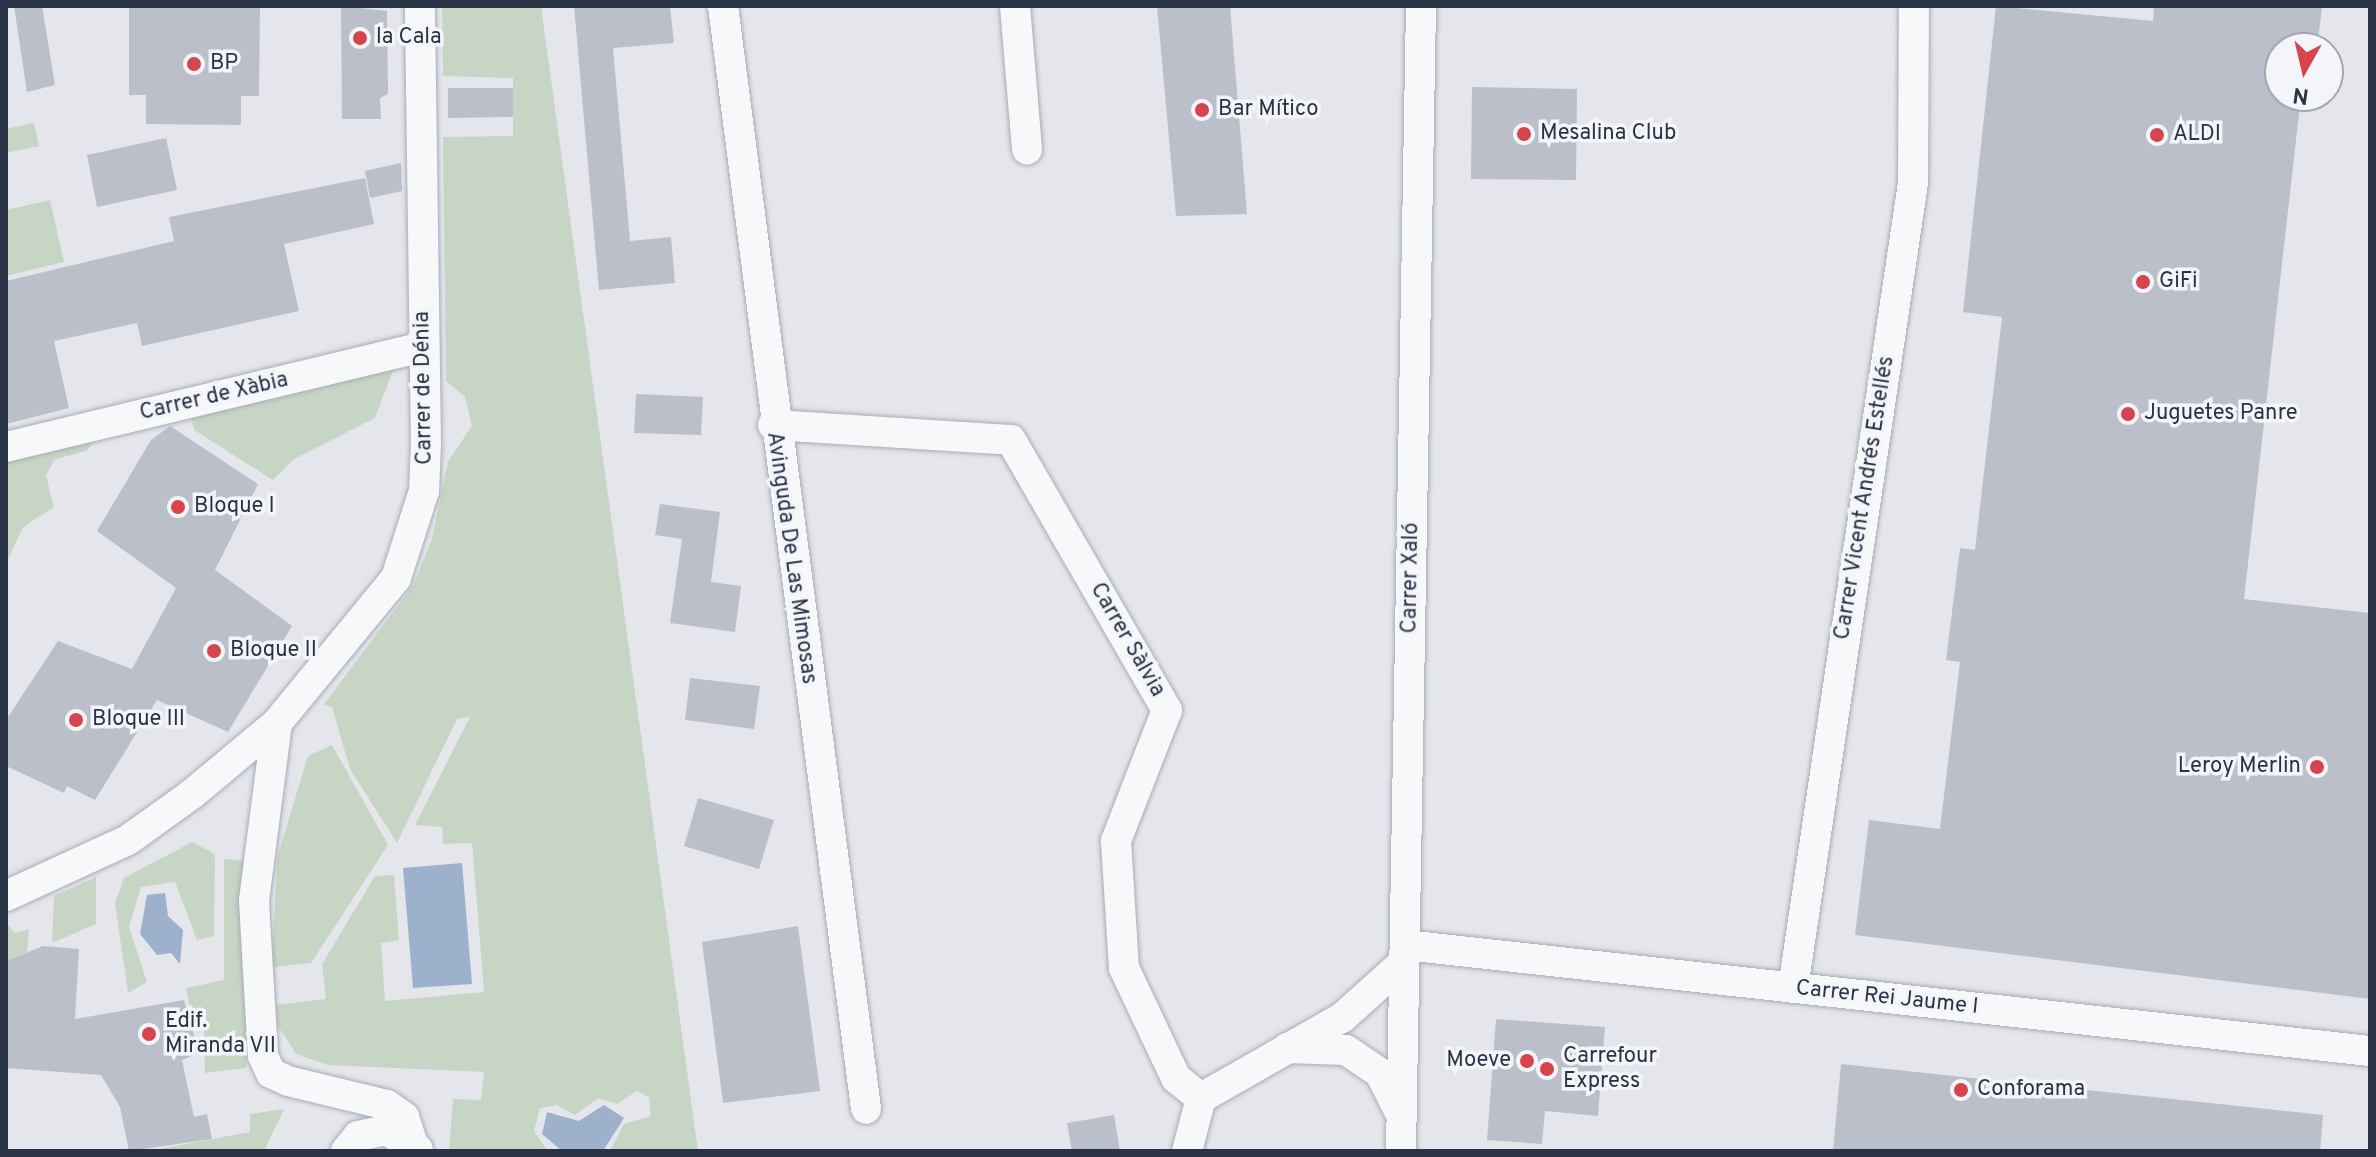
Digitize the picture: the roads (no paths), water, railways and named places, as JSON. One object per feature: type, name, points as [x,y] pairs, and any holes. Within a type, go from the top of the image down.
[{"type":"street","name":"Carrer de Dénia","points":[[6,896],[128,840],[277,723],[396,578],[424,491],[420,6]]},
{"type":"street","name":"Avinguda De Las Mimosas","points":[[723,6],[773,425],[866,1109]]},
{"type":"street","points":[[1015,6],[1027,150]]},
{"type":"street","name":"Carrer Xaló","points":[[1401,1151],[1421,6]]},
{"type":"street","name":"Carrer Vicent Andrés Estellés","points":[[1793,988],[1913,183],[1914,6]]},
{"type":"street","name":"Carrer de Xàbia","points":[[6,447],[422,347]]},
{"type":"street","name":"Carrer Sàlvia","points":[[773,425],[1011,440],[1167,710],[1116,841],[1124,968],[1176,1078],[1201,1098]]},
{"type":"street","points":[[277,723],[254,901],[263,1056],[271,1073],[288,1081],[387,1105],[404,1117],[415,1146]]},
{"type":"street","points":[[1187,1151],[1201,1098],[1281,1048],[1370,999],[1404,954]]},
{"type":"street","name":"Carrer Rei Jaume I","points":[[1404,954],[1793,988],[2370,1051]]},
{"type":"street","points":[[1281,1048],[1346,1050],[1380,1073],[1402,1118]]},
{"type":"street","points":[[345,1093],[352,1144],[386,1130],[415,1146]]},
{"type":"water","points":[[462,863],[472,984],[413,988],[403,868]]},
{"type":"water","points":[[165,893],[168,916],[183,930],[180,964],[171,953],[157,955],[140,934],[147,895]]},
{"type":"water","points":[[604,1105],[624,1118],[603,1151],[562,1151],[542,1134],[547,1112],[579,1121]]},
{"type":"place","name":"la Cala","points":[[360,38]]},
{"type":"place","name":"BP","points":[[194,64]]},
{"type":"place","name":"Bar Mítico","points":[[1202,110]]},
{"type":"place","name":"Mesalina Club","points":[[1524,134]]},
{"type":"place","name":"ALDI","points":[[2157,135]]},
{"type":"place","name":"GiFi","points":[[2143,282]]},
{"type":"place","name":"Juguetes Panre","points":[[2128,414]]},
{"type":"place","name":"Bloque I","points":[[178,507]]},
{"type":"place","name":"Bloque II","points":[[214,651]]},
{"type":"place","name":"Bloque III","points":[[76,720]]},
{"type":"place","name":"Leroy Merlin","points":[[2317,767]]},
{"type":"place","name":"Edif. Miranda VII","points":[[149,1034]]},
{"type":"place","name":"Moeve","points":[[1527,1061]]},
{"type":"place","name":"Carrefour Express","points":[[1547,1069]]},
{"type":"place","name":"Conforama","points":[[1961,1090]]}]
